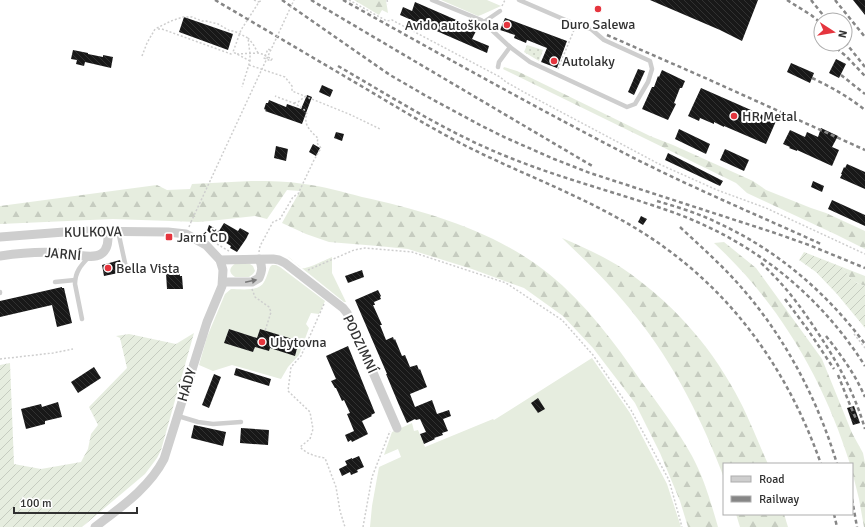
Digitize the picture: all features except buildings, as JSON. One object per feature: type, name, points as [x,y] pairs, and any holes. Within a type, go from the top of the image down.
[{"type":"street","name":"JARNÍ","points":[[0,256],[32,252],[56,252],[90,256],[98,255],[104,252],[107,245],[108,231]]},
{"type":"street","name":"KULKOVA","points":[[0,237],[55,232],[190,232]]},
{"type":"street","points":[[190,232],[206,245],[220,260]]},
{"type":"street","points":[[223,282],[252,282],[259,278],[262,271],[262,266],[259,259]]},
{"type":"street","name":"PODZIMNÍ","points":[[220,260],[279,260],[343,308],[347,312],[395,424]]},
{"type":"street","name":"HÁDY","points":[[96,527],[136,495],[153,477],[164,459],[207,322],[222,286],[223,270],[220,260]]},
{"type":"lane","points":[[432,0],[484,22],[510,47],[530,62],[627,107],[636,104],[648,82],[652,69],[650,61],[604,40],[591,29],[577,25],[519,0]]},
{"type":"lane","points":[[484,22],[500,11]]},
{"type":"lane","points":[[498,67],[499,62],[510,47]]},
{"type":"lane","points":[[118,231],[127,272]]},
{"type":"lane","points":[[82,319],[75,280],[80,267],[90,256]]},
{"type":"lane","points":[[55,282],[75,280]]},
{"type":"lane","points":[[178,416],[198,422],[213,424],[241,422]]},
{"type":"path","points":[[254,0],[258,2]]},
{"type":"path","points":[[233,52],[240,34],[258,2],[262,0]]},
{"type":"path","points":[[190,232],[188,227],[294,0]]},
{"type":"path","points":[[349,0],[387,21],[392,20],[485,69],[531,96],[659,164],[699,182],[766,208],[865,254]]},
{"type":"path","points":[[387,0],[388,4]]},
{"type":"path","points":[[142,56],[155,29],[171,20],[188,16],[218,24],[248,38],[258,53]]},
{"type":"path","points":[[155,29],[162,29],[231,54],[233,52],[250,61]]},
{"type":"path","points":[[556,74],[573,33]]},
{"type":"path","points":[[242,87],[250,61],[248,38]]},
{"type":"path","points":[[236,54],[258,53],[264,55],[268,57],[272,59],[271,61],[264,58],[266,54],[268,49],[270,50]]},
{"type":"path","points":[[249,65],[285,77],[292,86],[292,91],[380,129]]},
{"type":"path","points":[[260,246],[273,222],[280,219],[292,197],[299,193],[313,162],[322,148],[317,143],[318,138],[313,134],[306,122],[307,112],[304,108],[275,96]]},
{"type":"path","points":[[293,103],[298,102],[306,96]]},
{"type":"path","points":[[216,243],[234,254]]},
{"type":"path","points":[[299,274],[354,250],[365,248],[412,252],[506,284],[562,320],[593,355],[632,410],[669,480],[682,527]]},
{"type":"path","points":[[251,288],[255,297],[269,307],[271,312],[266,331]]},
{"type":"path","points":[[327,296],[301,356],[291,367],[288,392],[310,412],[313,429],[310,439],[300,447],[305,452],[313,456],[324,458],[336,487],[340,511],[345,527]]},
{"type":"path","points":[[854,334],[865,348]]},
{"type":"path","points":[[0,359],[74,349]]},
{"type":"path","points":[[363,527],[372,477],[395,424]]},
{"type":"green space","points":[[354,0],[386,0],[388,13],[382,10],[379,15]]},
{"type":"green space","points":[[441,0],[487,0],[501,6],[478,16]]},
{"type":"green space","points":[[527,45],[543,50],[539,61],[524,52]]},
{"type":"green space","points":[[504,67],[517,71],[650,136],[753,181],[766,190],[826,213],[865,231],[865,249],[747,193],[736,183],[503,69]]},
{"type":"green space","points":[[251,181],[284,182],[318,186],[436,216],[484,235],[529,259],[549,274],[575,298],[599,324],[661,408],[692,456],[707,491],[718,527],[688,527],[680,501],[660,453],[635,403],[593,348],[563,316],[524,288],[472,269],[408,249],[329,242],[306,234],[282,223],[300,191],[287,190],[267,219],[255,216],[198,222],[113,219],[0,224],[0,206],[157,185],[167,190],[190,189],[192,184]]},
{"type":"green space","points":[[562,238],[593,252],[622,268],[656,294],[686,323],[713,356],[735,392],[768,463],[723,463],[723,475],[697,415],[663,355],[629,307]]},
{"type":"green space","points":[[724,242],[756,268],[822,359],[852,433],[863,453],[865,463],[865,527],[853,475],[853,463],[850,463],[827,402],[813,373],[797,344],[779,317],[759,291],[714,243]]},
{"type":"green space","points":[[804,252],[842,267],[850,278],[865,286],[865,328],[837,294],[816,272],[799,260]]},
{"type":"green space","points":[[332,257],[332,273],[346,302],[344,302],[301,268],[312,266]]},
{"type":"green space","points":[[236,263],[250,264],[253,266],[255,271],[249,277],[235,277],[230,270]]},
{"type":"green space","points":[[272,265],[276,265],[280,267],[325,301],[319,314],[311,313],[306,324],[309,328],[299,355],[288,367],[281,379],[232,365],[213,371],[199,365],[207,337],[225,294],[231,289],[254,289],[262,285]],"holes":[[[229,329],[257,338],[260,329],[299,342],[295,355],[270,348],[269,351],[255,347],[253,352],[225,342]]]},
{"type":"green space","points":[[842,267],[865,276],[865,286],[851,279]]},
{"type":"green space","points":[[194,333],[161,450],[145,474],[82,527],[0,527],[0,365],[10,363],[14,464],[41,469],[81,462],[88,449],[91,434],[98,425],[89,407],[127,368],[120,338],[116,336],[129,334],[176,344]]},
{"type":"green space","points":[[592,358],[630,413],[667,484],[681,527],[370,527],[379,467],[401,457],[398,449],[384,455],[392,432],[412,423],[414,431],[418,430],[425,447],[493,419],[494,420]]},
{"type":"green space","points":[[736,515],[784,515],[788,527],[740,527]]},
{"type":"railway","points":[[215,0],[452,139],[577,197],[614,216],[651,238],[684,262],[714,290],[742,320],[766,352],[787,387],[821,463]]},
{"type":"railway","points":[[282,0],[390,75],[504,137],[590,173],[772,232],[809,245],[865,268]]},
{"type":"railway","points":[[311,0],[594,167]]},
{"type":"railway","points":[[343,0],[518,97],[624,153],[821,244]]},
{"type":"railway","points":[[787,0],[813,17]]},
{"type":"railway","points":[[811,0],[821,12]]},
{"type":"railway","points":[[835,0],[865,37]]},
{"type":"railway","points":[[607,35],[865,150]]},
{"type":"railway","points":[[841,52],[865,76]]},
{"type":"railway","points":[[853,52],[865,67]]},
{"type":"railway","points":[[338,66],[445,128],[490,149],[553,174],[675,213],[732,239],[758,255],[806,294],[847,340],[865,366]]},
{"type":"railway","points":[[841,75],[865,94]]},
{"type":"railway","points":[[812,78],[840,92],[865,110]]},
{"type":"railway","points":[[657,201],[710,219],[740,234],[780,259],[817,290],[834,307],[865,344]]},
{"type":"railway","points":[[680,227],[734,279],[757,306],[786,348],[810,393],[837,463]]},
{"type":"railway","points":[[761,263],[792,296],[825,344],[851,391],[865,429]]},
{"type":"railway","points":[[785,299],[834,369]]},
{"type":"railway","points":[[826,336],[857,380],[865,397]]},
{"type":"railway","points":[[838,375],[856,419]]},
{"type":"railway","points":[[853,505],[857,527]]},
{"type":"railway","points":[[834,515],[837,527]]},
{"type":"place","name":"Duro Salewa","points":[[598,9]]},
{"type":"place","name":"Avido autoškola","points":[[507,25]]},
{"type":"place","name":"Autolaky","points":[[554,61]]},
{"type":"place","name":"HR Metal","points":[[734,116]]},
{"type":"place","name":"Jarní ČD","points":[[169,237]]},
{"type":"place","name":"Bella Vista","points":[[108,268]]},
{"type":"place","name":"Ubytovna","points":[[262,342]]}]
